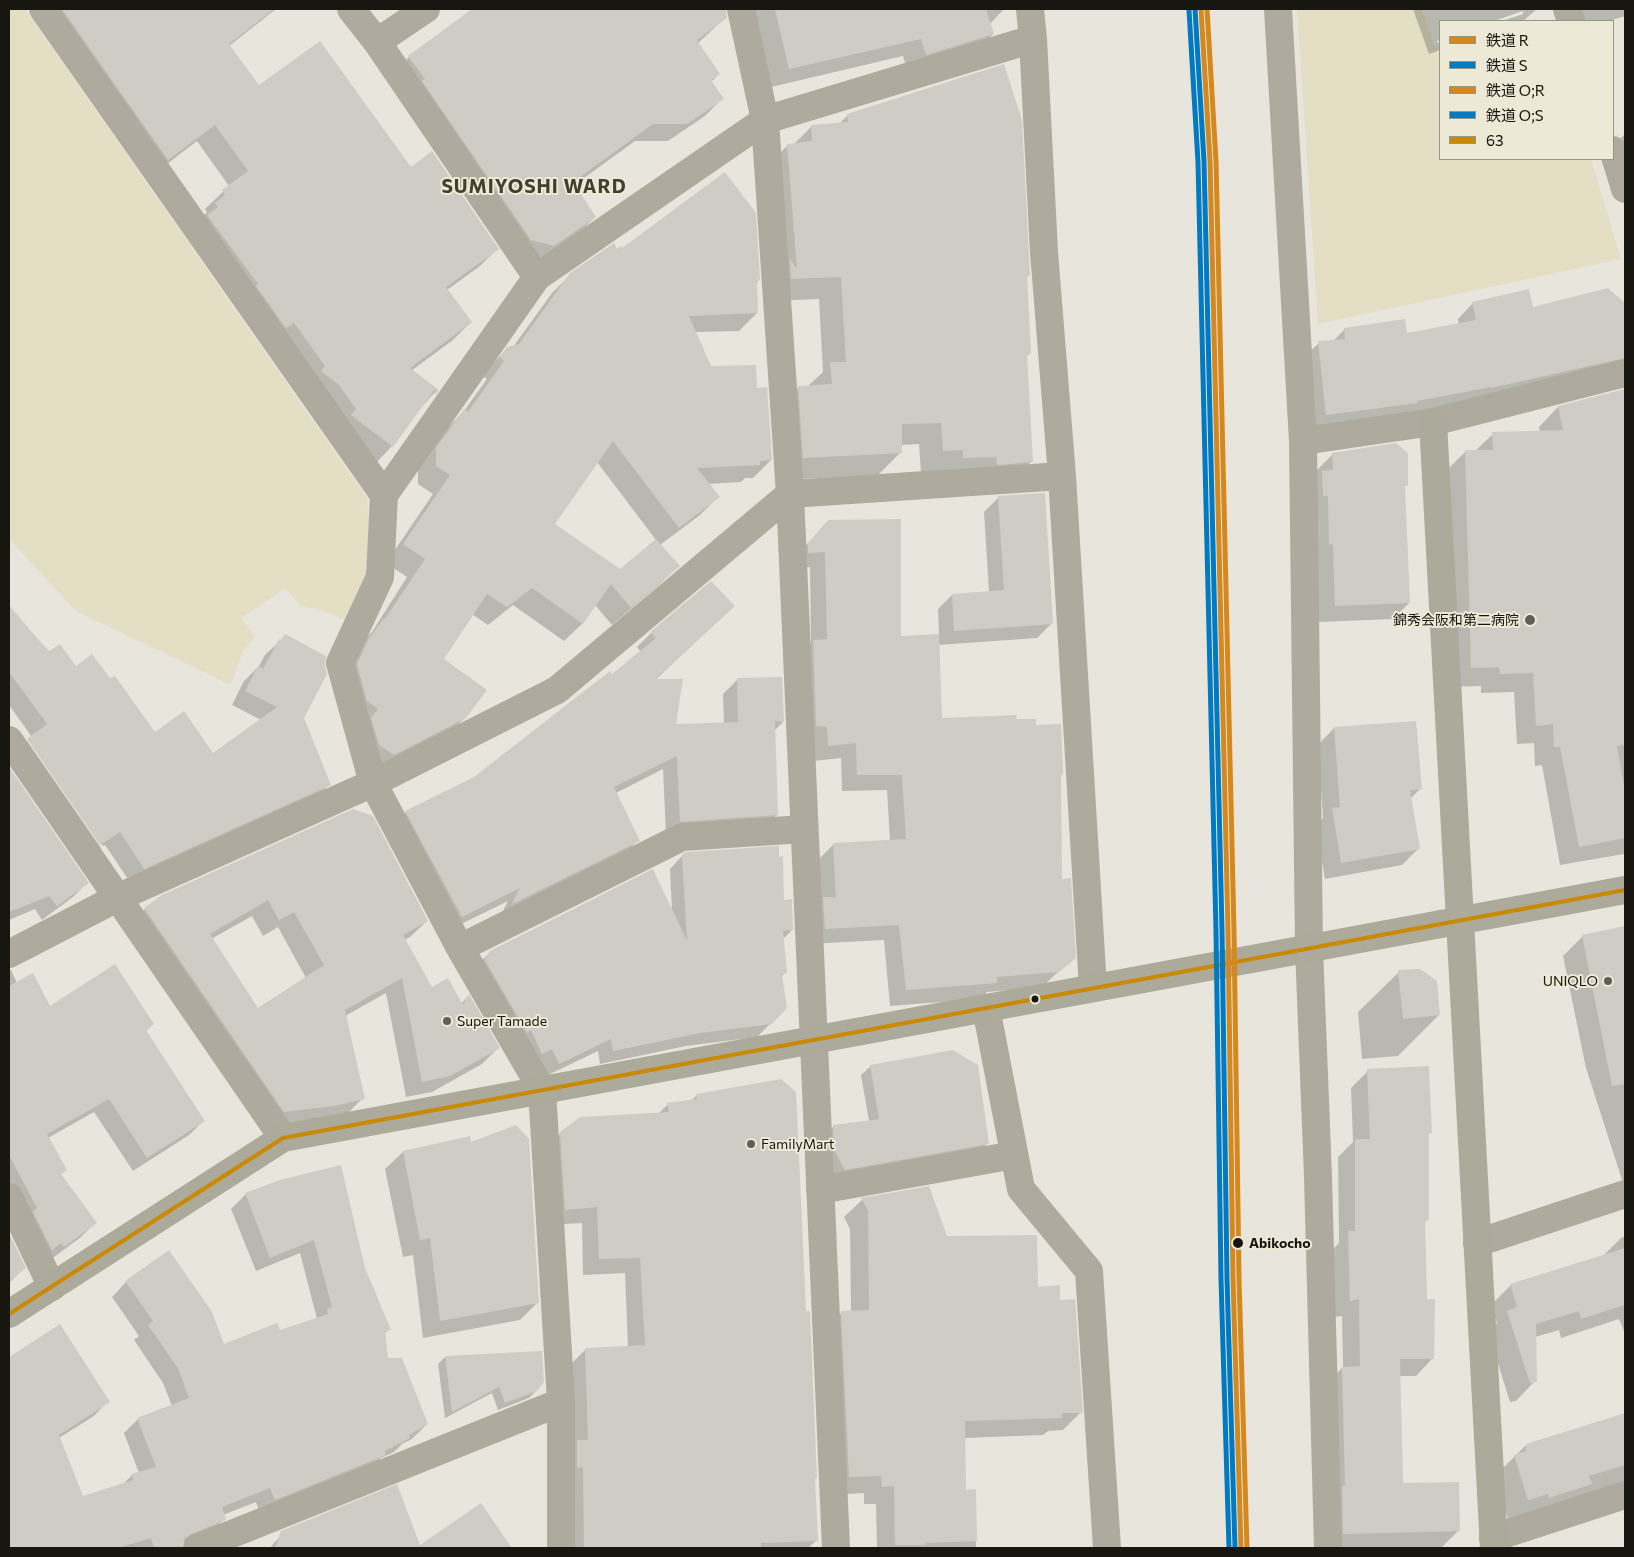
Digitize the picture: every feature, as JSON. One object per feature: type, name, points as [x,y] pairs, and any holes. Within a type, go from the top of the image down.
[{"type":"street","points":[[43,9],[384,495]]},
{"type":"street","points":[[352,9],[378,42],[537,276]]},
{"type":"street","points":[[378,42],[426,9]]},
{"type":"street","points":[[741,9],[765,120],[790,494],[836,1548]]},
{"type":"street","points":[[1030,9],[1044,252],[1062,476],[1093,988]]},
{"type":"street","points":[[1278,9],[1302,441],[1309,948],[1318,1177],[1328,1548]]},
{"type":"street","points":[[561,1548],[561,1402],[542,1090],[460,948],[373,783],[340,663],[380,577],[384,495],[537,276],[765,120],[1033,39]]},
{"type":"street","points":[[1614,153],[1625,189]]},
{"type":"street","points":[[1302,441],[1433,422],[1625,374]]},
{"type":"street","points":[[1433,422],[1493,1543],[1625,1494]]},
{"type":"street","points":[[9,954],[117,898],[373,783],[557,690],[790,494],[1062,476]]},
{"type":"street","points":[[9,740],[283,1138]]},
{"type":"street","points":[[460,948],[682,837],[804,829]]},
{"type":"street","points":[[9,1314],[283,1138],[1625,890]]},
{"type":"street","points":[[986,1008],[1021,1190],[1088,1271],[1107,1548]]},
{"type":"street","points":[[820,1190],[1014,1154]]},
{"type":"street","points":[[1477,1243],[1625,1194]]},
{"type":"street","points":[[9,1197],[52,1287]]},
{"type":"street","points":[[197,1548],[561,1402]]},
{"type":"shaded area","points":[[9,9],[25,9],[367,498],[371,573],[345,620],[322,610],[300,606],[286,588],[241,618],[255,637],[243,651],[231,685],[76,611],[9,539]]},
{"type":"shaded area","points":[[1297,9],[1422,9],[1435,48],[1439,47],[1439,160],[1591,160],[1621,259],[1318,324]]},
{"type":"building","points":[[62,9],[274,9],[229,44],[259,85],[320,41],[411,167],[432,151],[499,249],[446,287],[472,322],[410,368],[439,390],[435,395],[435,389],[393,447],[351,415],[356,409],[339,385],[321,371],[325,366],[294,323],[286,328],[256,286],[258,284],[207,215],[218,207],[215,203],[225,195],[222,190],[248,171],[215,125],[168,160]]},
{"type":"building","points":[[472,9],[726,9],[727,18],[697,40],[720,74],[711,80],[724,99],[687,124],[653,124],[573,182],[596,217],[554,246],[531,240],[422,81],[425,79],[408,56]]},
{"type":"building","points":[[775,9],[986,9],[994,34],[926,55],[921,39],[789,69]]},
{"type":"building","points":[[1004,64],[1022,120],[1030,275],[1027,275],[1031,354],[1027,354],[1033,462],[997,465],[996,457],[963,458],[963,450],[943,451],[941,423],[902,424],[902,453],[803,458],[798,386],[832,384],[830,362],[846,362],[841,277],[791,279],[790,259],[797,269],[787,144],[812,141],[811,125],[848,122],[847,114]]},
{"type":"building","points":[[725,172],[756,213],[760,280],[757,280],[758,313],[689,316],[711,366],[756,365],[757,388],[767,387],[772,460],[760,461],[760,465],[697,468],[720,497],[679,528],[613,441],[555,524],[620,569],[656,539],[680,566],[631,608],[611,584],[583,624],[532,588],[507,607],[487,594],[444,659],[487,690],[466,718],[394,755],[379,745],[371,718],[378,709],[367,701],[357,664],[368,640],[385,619],[425,559],[403,544],[450,475],[436,466],[436,448],[464,409],[468,412],[504,361],[500,357],[507,347],[519,344],[570,273],[614,243],[617,249],[621,246],[622,248]]},
{"type":"building","points":[[1608,288],[1625,303],[1625,358],[1491,388],[1417,401],[1417,403],[1326,415],[1318,341],[1345,339],[1344,328],[1405,319],[1407,333],[1476,320],[1472,302],[1529,289],[1533,307]]},
{"type":"building","points":[[1625,389],[1625,745],[1617,746],[1625,791],[1625,838],[1579,847],[1560,747],[1554,747],[1553,724],[1536,726],[1533,673],[1500,674],[1499,667],[1471,668],[1465,450],[1493,450],[1492,432],[1563,430],[1558,406]]},
{"type":"building","points":[[1396,443],[1408,453],[1408,486],[1405,486],[1410,603],[1335,606],[1333,544],[1329,545],[1328,496],[1323,496],[1322,471],[1333,470],[1332,453]]},
{"type":"building","points":[[1045,493],[1053,624],[954,631],[952,594],[1004,590],[998,496]]},
{"type":"building","points":[[901,519],[901,636],[939,634],[942,718],[1017,715],[1016,719],[1036,719],[1036,725],[1061,724],[1063,774],[1061,774],[1062,879],[1071,878],[1076,958],[1059,972],[997,977],[997,983],[906,990],[899,925],[825,929],[823,897],[836,897],[833,843],[906,839],[902,775],[857,775],[856,743],[828,746],[827,727],[816,726],[813,640],[827,639],[825,552],[808,553],[808,543],[828,520]]},
{"type":"building","points":[[711,581],[735,606],[655,679],[683,679],[676,724],[738,722],[737,678],[782,677],[784,722],[775,721],[778,815],[680,822],[677,756],[614,787],[640,841],[512,904],[520,888],[462,917],[405,811],[474,777],[610,671],[612,674],[656,638],[650,632]]},
{"type":"building","points":[[9,605],[49,651],[60,644],[76,666],[92,654],[110,678],[115,676],[155,732],[184,711],[213,753],[277,707],[245,691],[258,666],[263,669],[279,639],[281,641],[285,634],[326,656],[325,666],[327,674],[304,718],[331,785],[144,869],[120,832],[100,845],[27,739],[47,724],[9,672]]},
{"type":"building","points":[[1416,721],[1422,789],[1410,790],[1420,849],[1341,863],[1332,808],[1340,807],[1334,727]]},
{"type":"building","points":[[9,767],[89,883],[57,906],[49,896],[9,912]]},
{"type":"building","points":[[353,809],[373,816],[428,921],[403,935],[432,987],[448,978],[463,1005],[469,994],[500,1048],[450,1076],[422,1082],[402,978],[345,1010],[365,1099],[334,1106],[284,1112],[144,908],[162,895]],"holes":[[[268,900],[279,920],[294,912],[324,965],[258,1008],[210,934]]]},
{"type":"building","points":[[779,846],[779,857],[783,856],[784,900],[792,899],[793,930],[783,931],[787,973],[782,974],[787,1008],[772,1024],[700,1033],[613,1051],[611,1039],[559,1064],[552,1049],[542,1054],[531,1030],[527,1033],[485,960],[490,951],[653,869],[687,941],[682,854],[686,852]]},
{"type":"building","name":"UNIQLO","points":[[1625,926],[1625,1084],[1612,1086],[1582,935]]},
{"type":"building","points":[[115,964],[154,1024],[146,1030],[205,1121],[147,1158],[109,1099],[47,1134],[67,1170],[61,1174],[97,1223],[64,1247],[61,1243],[52,1250],[33,1212],[37,1208],[9,1155],[9,986],[33,973],[50,1006]]},
{"type":"building","points":[[1420,969],[1437,981],[1440,1015],[1403,1019],[1398,970]]},
{"type":"building","points":[[953,1050],[978,1065],[989,1144],[845,1170],[834,1150],[833,1125],[879,1119],[870,1065]]},
{"type":"building","points":[[1429,1066],[1432,1133],[1429,1133],[1429,1220],[1425,1220],[1427,1299],[1435,1299],[1434,1359],[1400,1359],[1403,1483],[1459,1482],[1460,1531],[1343,1534],[1342,1486],[1345,1486],[1342,1367],[1360,1366],[1359,1299],[1350,1301],[1348,1231],[1355,1231],[1355,1139],[1370,1139],[1367,1069]]},
{"type":"building","points":[[781,1079],[796,1092],[806,1311],[810,1311],[818,1541],[761,1543],[761,1548],[584,1548],[583,1467],[577,1468],[577,1440],[588,1440],[585,1348],[645,1345],[640,1258],[599,1259],[597,1207],[565,1210],[560,1132],[580,1117],[669,1112],[667,1103],[697,1099],[696,1094]]},
{"type":"building","points":[[516,1125],[529,1139],[539,1303],[440,1321],[430,1238],[420,1240],[403,1151],[470,1136],[471,1142]]},
{"type":"building","points":[[341,1165],[365,1268],[391,1330],[385,1331],[388,1358],[402,1358],[428,1424],[409,1435],[410,1438],[385,1451],[386,1455],[275,1500],[270,1488],[222,1507],[226,1520],[191,1534],[184,1539],[182,1548],[154,1548],[151,1538],[118,1548],[9,1548],[9,1357],[60,1324],[110,1402],[59,1435],[83,1496],[133,1480],[131,1474],[156,1467],[137,1418],[189,1398],[178,1368],[148,1325],[153,1321],[125,1281],[169,1250],[212,1312],[224,1344],[277,1323],[280,1330],[328,1314],[327,1309],[332,1307],[314,1240],[270,1258],[245,1193],[280,1180]]},
{"type":"building","points":[[929,1186],[947,1236],[1037,1235],[1038,1287],[1060,1285],[1060,1300],[1075,1299],[1083,1413],[1062,1413],[1062,1418],[965,1421],[966,1490],[976,1489],[977,1541],[895,1545],[894,1486],[882,1487],[881,1476],[849,1477],[841,1311],[869,1310],[868,1210],[861,1198]]},
{"type":"building","points":[[9,1233],[26,1268],[9,1281]]},
{"type":"building","points":[[1625,1248],[1625,1305],[1581,1319],[1579,1311],[1536,1324],[1537,1382],[1530,1383],[1507,1311],[1517,1307],[1510,1284]]},
{"type":"building","points":[[542,1351],[544,1382],[537,1391],[505,1403],[499,1387],[452,1412],[445,1356]]},
{"type":"building","points":[[1625,1413],[1625,1465],[1589,1476],[1592,1484],[1549,1498],[1548,1494],[1528,1500],[1514,1455],[1526,1451],[1526,1444]]},
{"type":"building","points":[[397,1484],[420,1545],[481,1503],[512,1548],[275,1548],[281,1531]]},
{"type":"rail line","name":"S","points":[[1195,9],[1204,161],[1222,931],[1227,1279],[1235,1548]]},
{"type":"rail line","name":"R","points":[[1201,9],[1210,161],[1228,931],[1233,1279],[1241,1548]]},
{"type":"rail line","name":"O;R","points":[[1207,9],[1216,161],[1234,931],[1239,1279],[1247,1548]]},
{"type":"rail line","name":"O;S","points":[[1189,10],[1198,162],[1216,931],[1221,1279],[1229,1548]]},
{"type":"transit line","name":"63","points":[[9,1314],[283,1138],[1625,890]]},
{"type":"place","name":"錦秀会阪和第二病院","points":[[1530,620]]},
{"type":"place","name":"UNIQLO","points":[[1608,981]]},
{"type":"place","name":"Super Tamade","points":[[447,1021]]},
{"type":"place","name":"FamilyMart","points":[[751,1144]]},
{"type":"place","name":"Abikocho","points":[[1238,1243]]},
{"type":"district","name":"SUMIYOSHI WARD","points":[[534,187]]}]
